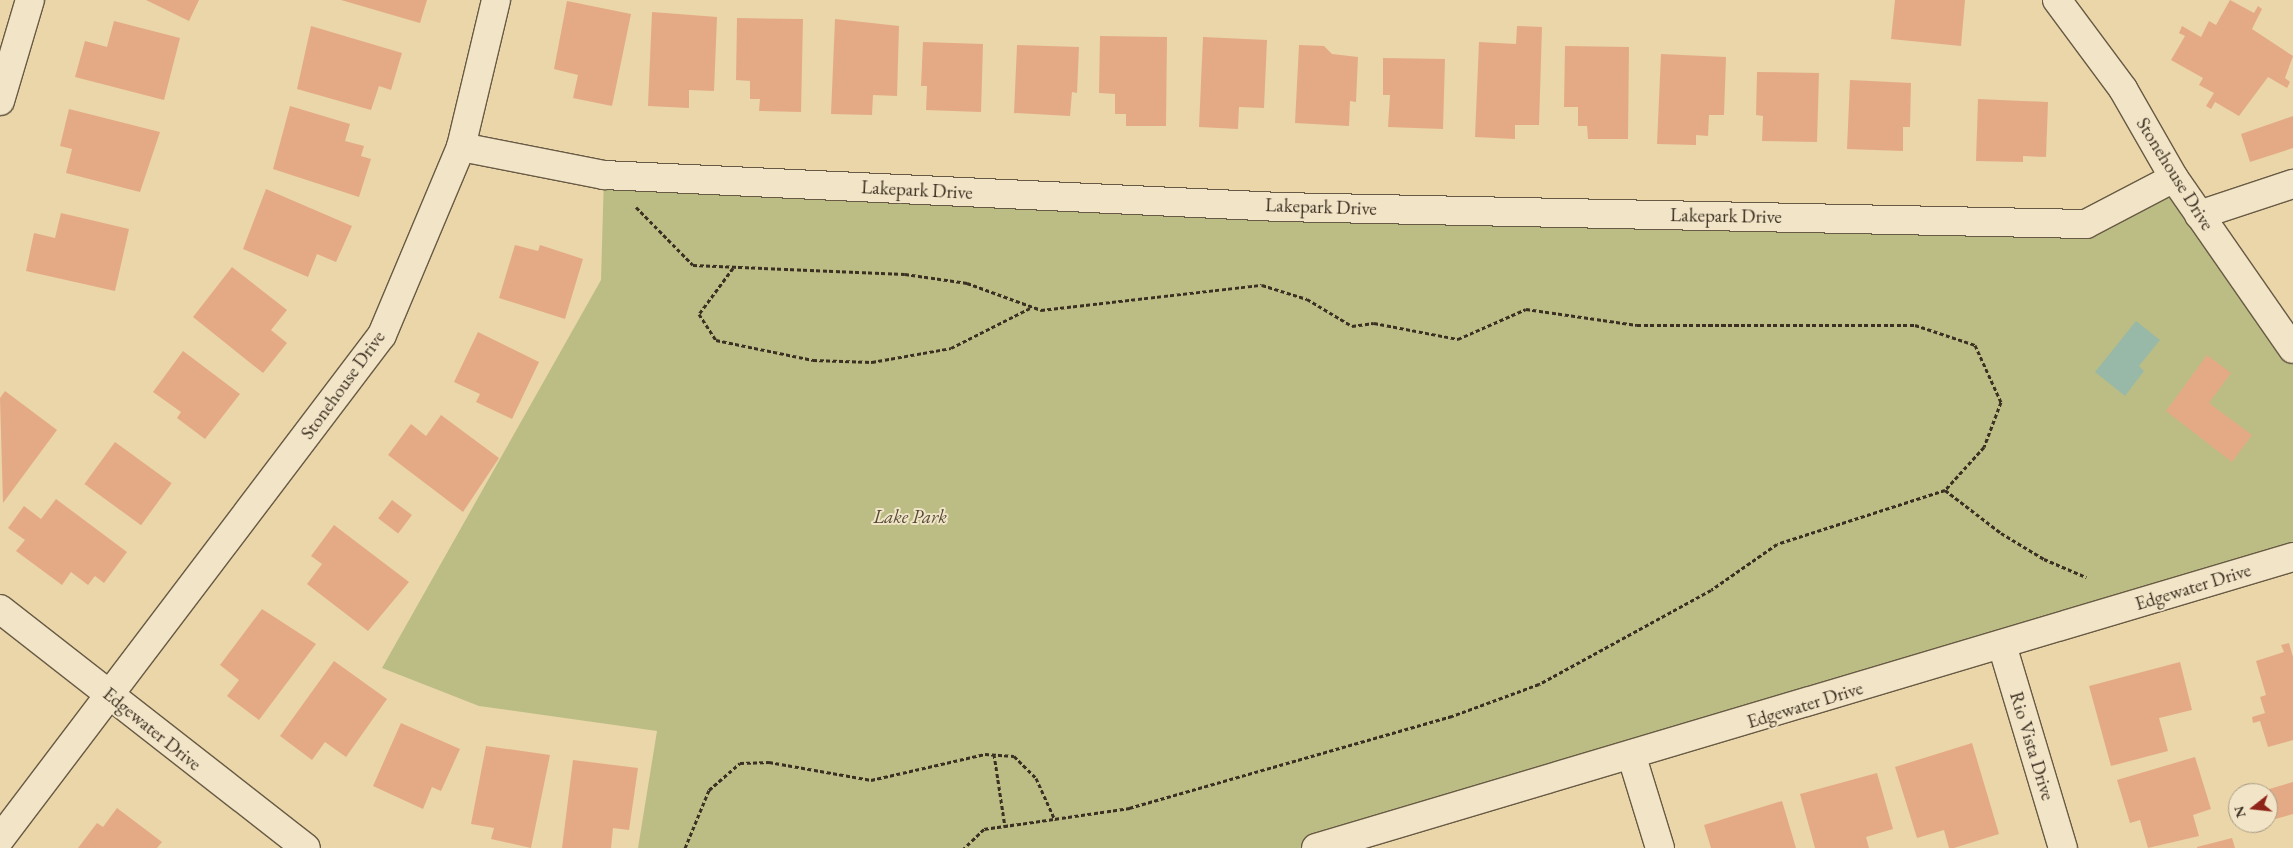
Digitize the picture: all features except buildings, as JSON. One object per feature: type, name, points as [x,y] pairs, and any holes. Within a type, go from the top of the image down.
[{"type":"street","points":[[0,101],[30,0]]},
{"type":"street","name":"Stonehouse Drive","points":[[0,839],[111,696],[382,335],[461,147],[496,0]]},
{"type":"street","name":"Stonehouse Drive","points":[[2057,0],[2124,89],[2174,178],[2293,350]]},
{"type":"street","name":"Lakepark Drive","points":[[461,147],[604,175],[1280,207],[2086,224],[2174,178]]},
{"type":"street","points":[[2199,215],[2293,184]]},
{"type":"street","name":"Edgewater Drive","points":[[1316,848],[1632,757],[2293,557]]},
{"type":"street","name":"Edgewater Drive","points":[[0,609],[306,848]]},
{"type":"street","name":"Rio Vista Drive","points":[[2002,645],[2063,848]]},
{"type":"street","points":[[1632,757],[1660,848]]},
{"type":"path","points":[[604,175],[693,265],[905,274],[967,283],[1041,310],[1262,285],[1307,299],[1352,326],[1374,323],[1458,339],[1526,309],[1637,325],[1915,325],[1975,345],[2001,402],[1984,447],[1945,490],[1777,544],[1711,590],[1539,684],[1452,716],[1130,808],[984,829],[964,848]]},
{"type":"path","points":[[733,267],[699,314],[716,340],[812,360],[872,362],[951,348],[1032,307]]},
{"type":"path","points":[[1945,490],[2001,533],[2044,560],[2086,577]]},
{"type":"path","points":[[685,848],[709,790],[740,763],[770,762],[871,780],[994,754],[1014,756],[1036,778],[1055,820]]},
{"type":"path","points":[[994,754],[1005,827]]},
{"type":"green space","name":"Lake Park","points":[[604,175],[2086,224],[2174,178],[2293,349],[2293,557],[1316,848],[638,848],[657,731],[479,706],[382,668],[601,280]]},
{"type":"shaded area","points":[[2136,321],[2160,340],[2139,366],[2144,371],[2125,396],[2095,372]]}]
